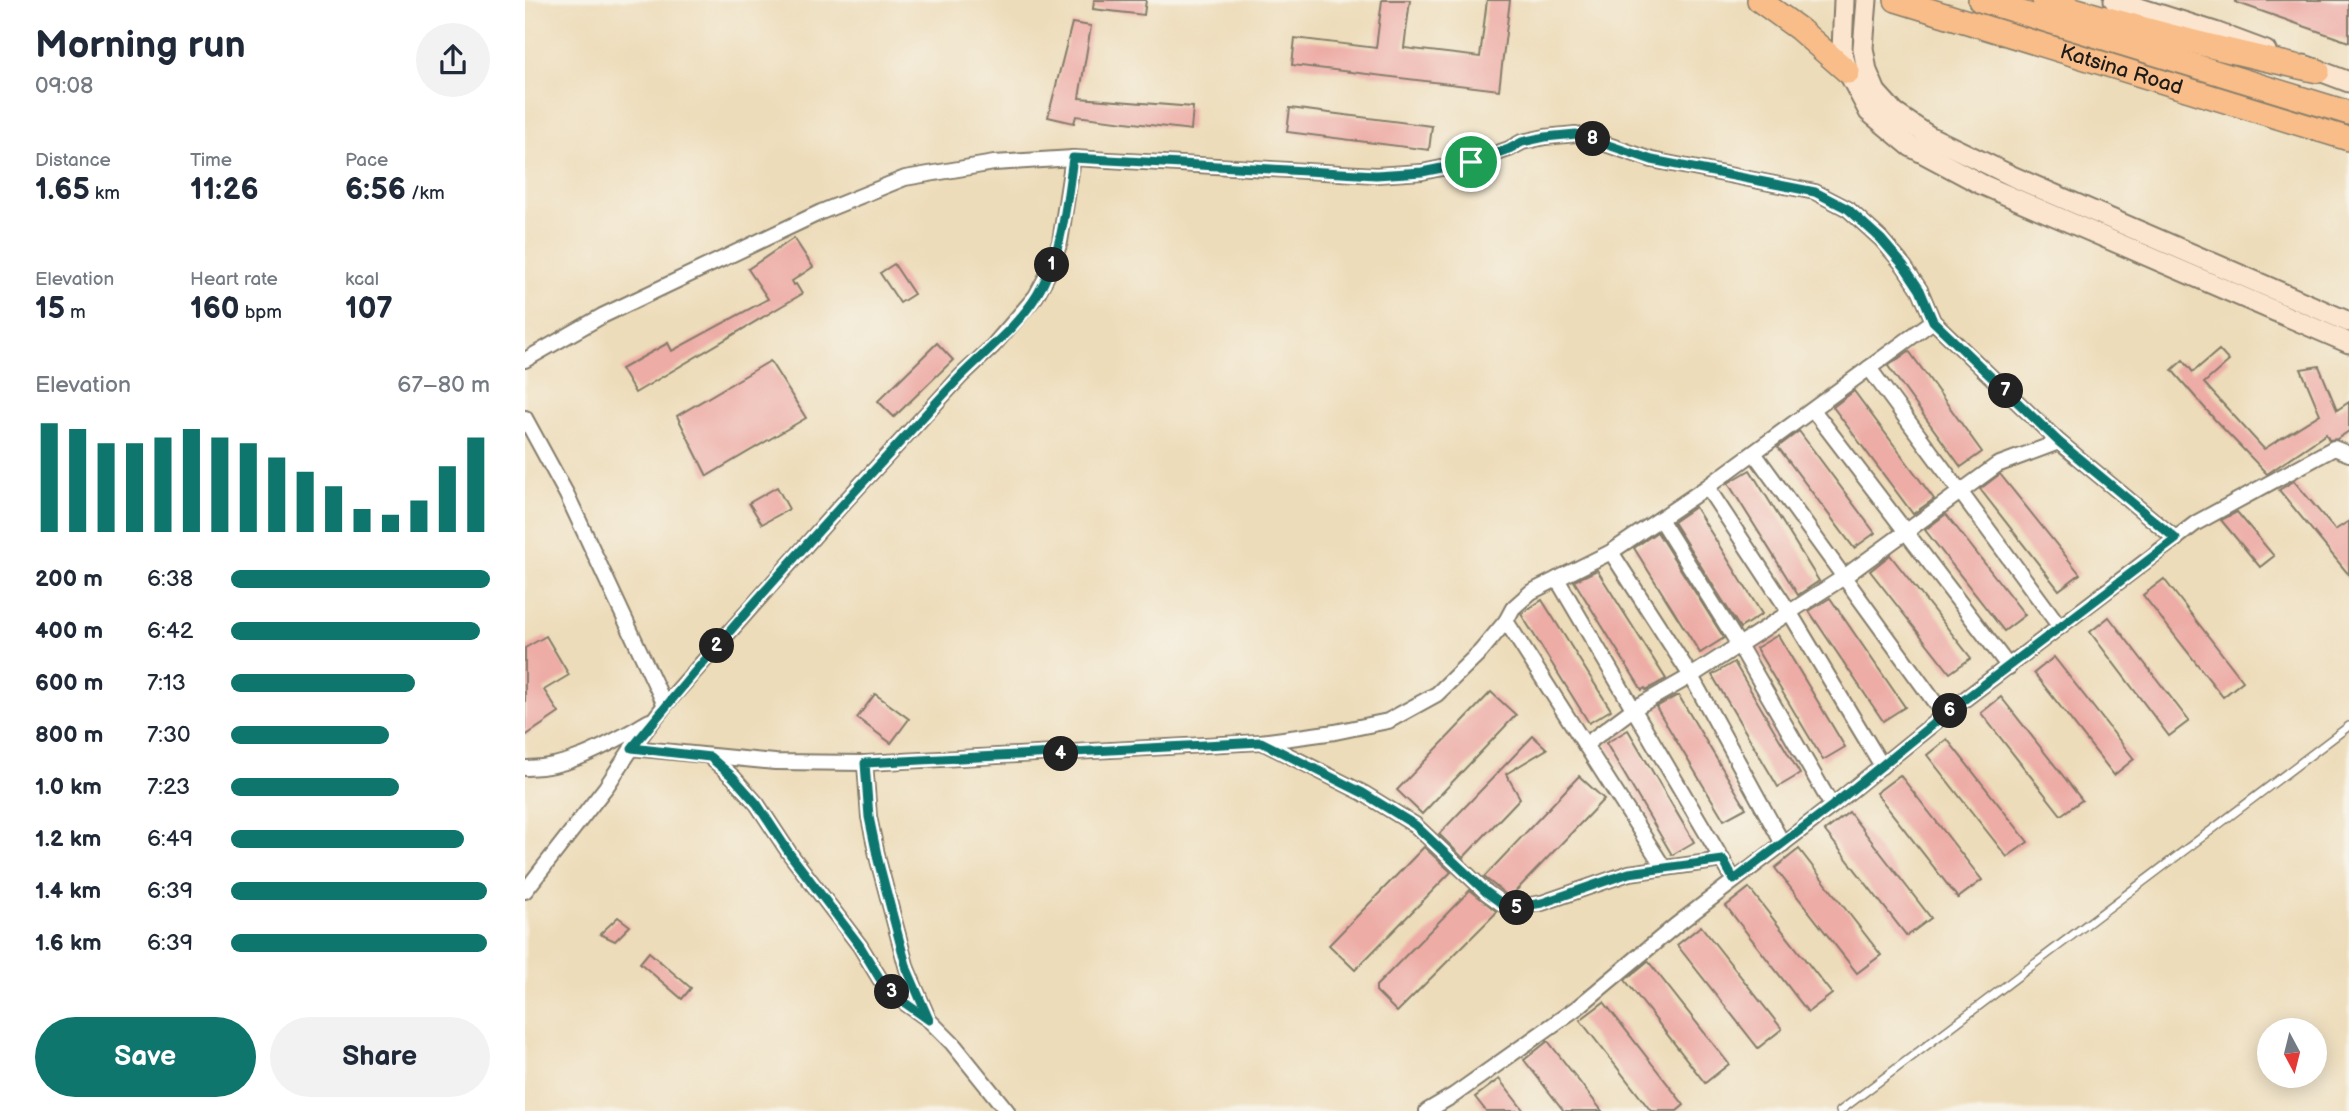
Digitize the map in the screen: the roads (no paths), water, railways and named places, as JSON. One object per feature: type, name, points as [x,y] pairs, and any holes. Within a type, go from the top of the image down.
[{"type":"highway","points":[[1759,0],[1799,29],[1848,72]]},
{"type":"highway","name":"Katsina Road","points":[[1896,0],[2349,139]]},
{"type":"highway","name":"Katsina Road","points":[[1980,0],[2349,113]]},
{"type":"highway","points":[[2044,0],[2113,21],[2318,71]]},
{"type":"main road","points":[[1844,0],[1842,51],[1848,72],[1869,111],[1910,146],[1981,184],[2349,343]]},
{"type":"main road","points":[[2114,0],[2215,32],[2349,82]]},
{"type":"main road","points":[[1866,3],[1863,48],[1867,71],[1876,92],[1895,113],[1918,128],[2014,177],[2349,322]]},
{"type":"street","points":[[525,360],[602,316],[821,212],[905,178],[994,163],[1073,158],[1376,175],[1422,172],[1471,162],[1522,142],[1576,134],[1652,160],[1815,192],[1848,209],[1881,239],[1904,266],[1920,290],[1933,321],[2059,442],[2176,539]]},
{"type":"street","points":[[525,891],[606,787],[665,705],[838,509],[961,376],[992,347],[1036,296],[1050,270],[1060,242],[1073,158]]},
{"type":"street","points":[[632,748],[775,762],[865,763],[1261,742],[1335,732],[1388,721],[1437,694],[1481,651],[1507,621],[1513,608],[1531,592],[1611,552],[1660,519],[1933,321]]},
{"type":"street","points":[[1869,368],[2060,627]]},
{"type":"street","points":[[1813,410],[2009,667]]},
{"type":"street","points":[[525,418],[567,495],[665,705]]},
{"type":"street","points":[[1585,745],[1633,709],[1691,676],[1845,577],[1997,465],[2059,442]]},
{"type":"street","points":[[1427,1111],[1454,1096],[1578,1007],[1675,926],[1832,806],[1944,715],[2176,539],[2206,518],[2334,448],[2349,454]]},
{"type":"street","points":[[1754,453],[1944,715]]},
{"type":"street","points":[[1707,487],[1790,613],[1882,766]]},
{"type":"street","points":[[1660,519],[1739,645],[1832,806]]},
{"type":"street","points":[[1611,552],[1691,676],[1783,844]]},
{"type":"street","points":[[1557,579],[1734,880]]},
{"type":"street","points":[[1507,621],[1664,868]]},
{"type":"street","points":[[525,768],[548,766],[573,759],[608,745],[656,717]]},
{"type":"street","points":[[1261,742],[1363,793],[1415,825],[1486,892],[1504,905],[1524,907],[1629,873],[1723,860]]},
{"type":"street","points":[[710,757],[733,777],[757,804],[790,854],[860,946],[880,979],[898,998],[929,1020],[953,1044],[1007,1111]]},
{"type":"street","points":[[865,763],[869,817],[878,860],[907,969],[929,1020]]},
{"type":"lane","points":[[1840,1111],[2349,726]]}]
